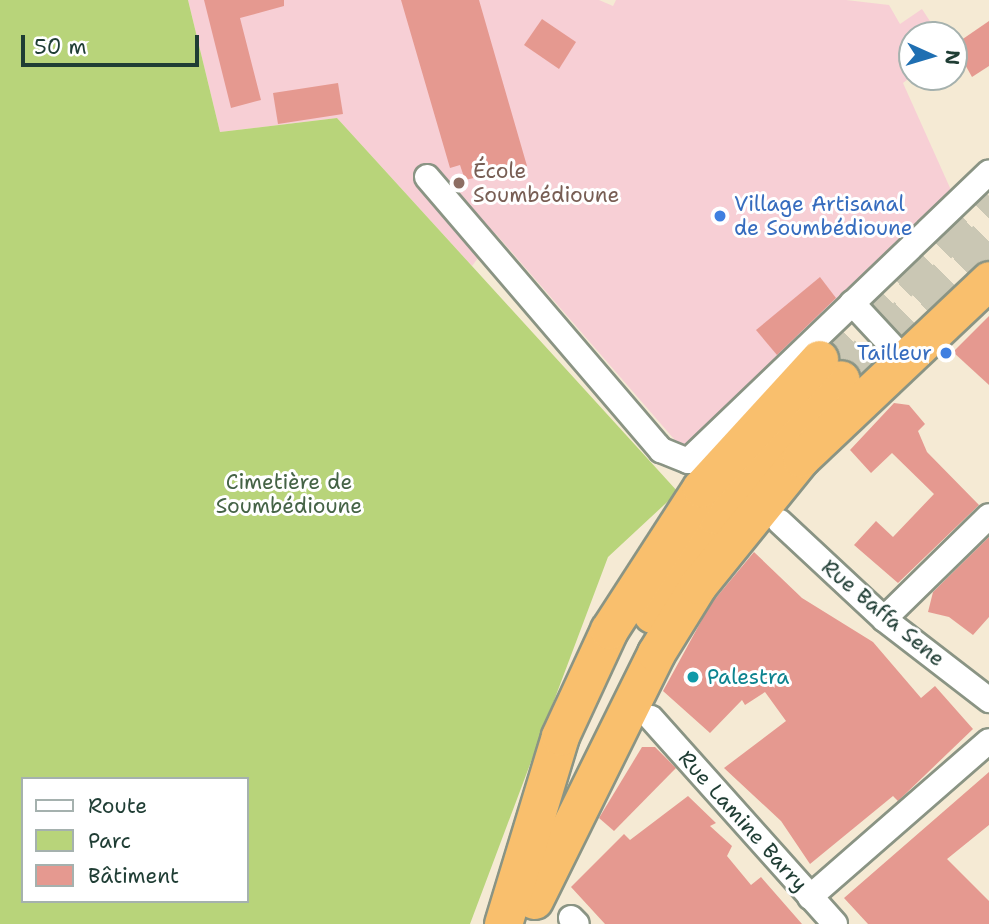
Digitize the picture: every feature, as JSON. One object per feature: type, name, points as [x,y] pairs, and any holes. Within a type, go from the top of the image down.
[{"type":"highway","points":[[531,912],[656,653],[698,585],[801,458],[989,280]]},
{"type":"highway","points":[[503,924],[556,748],[609,630],[701,488],[830,369],[683,561],[599,717],[531,912]]},
{"type":"street","points":[[427,177],[674,459],[699,453],[989,172]]},
{"type":"street","points":[[852,303],[905,360]]},
{"type":"street","points":[[884,619],[989,516]]},
{"type":"street","name":"Rue Baffa Sene","points":[[780,523],[884,619],[989,700]]},
{"type":"street","name":"Rue Lamine Barry","points":[[651,718],[835,924]]},
{"type":"street","points":[[810,897],[989,740]]},
{"type":"shaded area","name":"Village Artisanal de Soumbédioune","points":[[188,0],[599,0],[613,6],[616,0],[846,0],[889,5],[898,21],[898,91],[907,91],[955,199],[687,454],[496,234],[472,266],[337,118],[220,132]]},
{"type":"shaded area","name":"Village Artisanal de Soumbédioune","points":[[922,9],[930,21],[904,21]]},
{"type":"green space","name":"Cimetière de Soumbédioune","points":[[0,0],[188,0],[220,132],[337,118],[678,492],[608,557],[470,924],[0,924]]},
{"type":"building","points":[[204,0],[284,0],[284,6],[240,18],[261,100],[231,108]]},
{"type":"building","points":[[401,0],[479,0],[527,166],[465,180],[460,165],[450,168]]},
{"type":"building","points":[[542,19],[576,42],[559,69],[524,45]]},
{"type":"building","points":[[989,21],[989,66],[972,77],[968,70],[968,35]]},
{"type":"building","points":[[338,83],[343,114],[278,124],[273,93]]},
{"type":"building","points":[[820,277],[836,298],[777,355],[756,330]]},
{"type":"building","points":[[989,316],[989,385],[953,352]]},
{"type":"building","points":[[894,403],[909,405],[925,424],[918,431],[927,452],[979,505],[898,583],[854,545],[876,521],[893,537],[934,494],[892,453],[871,473],[850,450]]},
{"type":"building","points":[[989,537],[989,617],[973,635],[949,617],[928,612],[933,592]]},
{"type":"building","points":[[754,552],[802,598],[873,642],[921,698],[935,686],[973,729],[898,801],[893,796],[810,864],[781,821],[724,768],[786,721],[765,692],[745,705],[742,700],[710,733],[663,691],[710,605]]},
{"type":"building","points":[[642,747],[655,747],[676,768],[614,831],[599,818]]},
{"type":"building","points":[[989,772],[989,825],[947,859],[989,901],[989,924],[868,924],[844,898]]},
{"type":"building","points":[[688,796],[716,823],[710,826],[732,846],[727,856],[751,885],[761,877],[802,924],[605,924],[571,887],[624,834],[630,840]]},
{"type":"tunnel","points":[[819,359],[989,196]]},
{"type":"tunnel","points":[[841,379],[989,236]]},
{"type":"place","name":"École Soumbédioune","points":[[459,183]]},
{"type":"place","name":"Village Artisanal de Soumbédioune","points":[[720,216]]},
{"type":"place","name":"Tailleur","points":[[946,353]]},
{"type":"place","name":"Palestra","points":[[693,677]]}]
